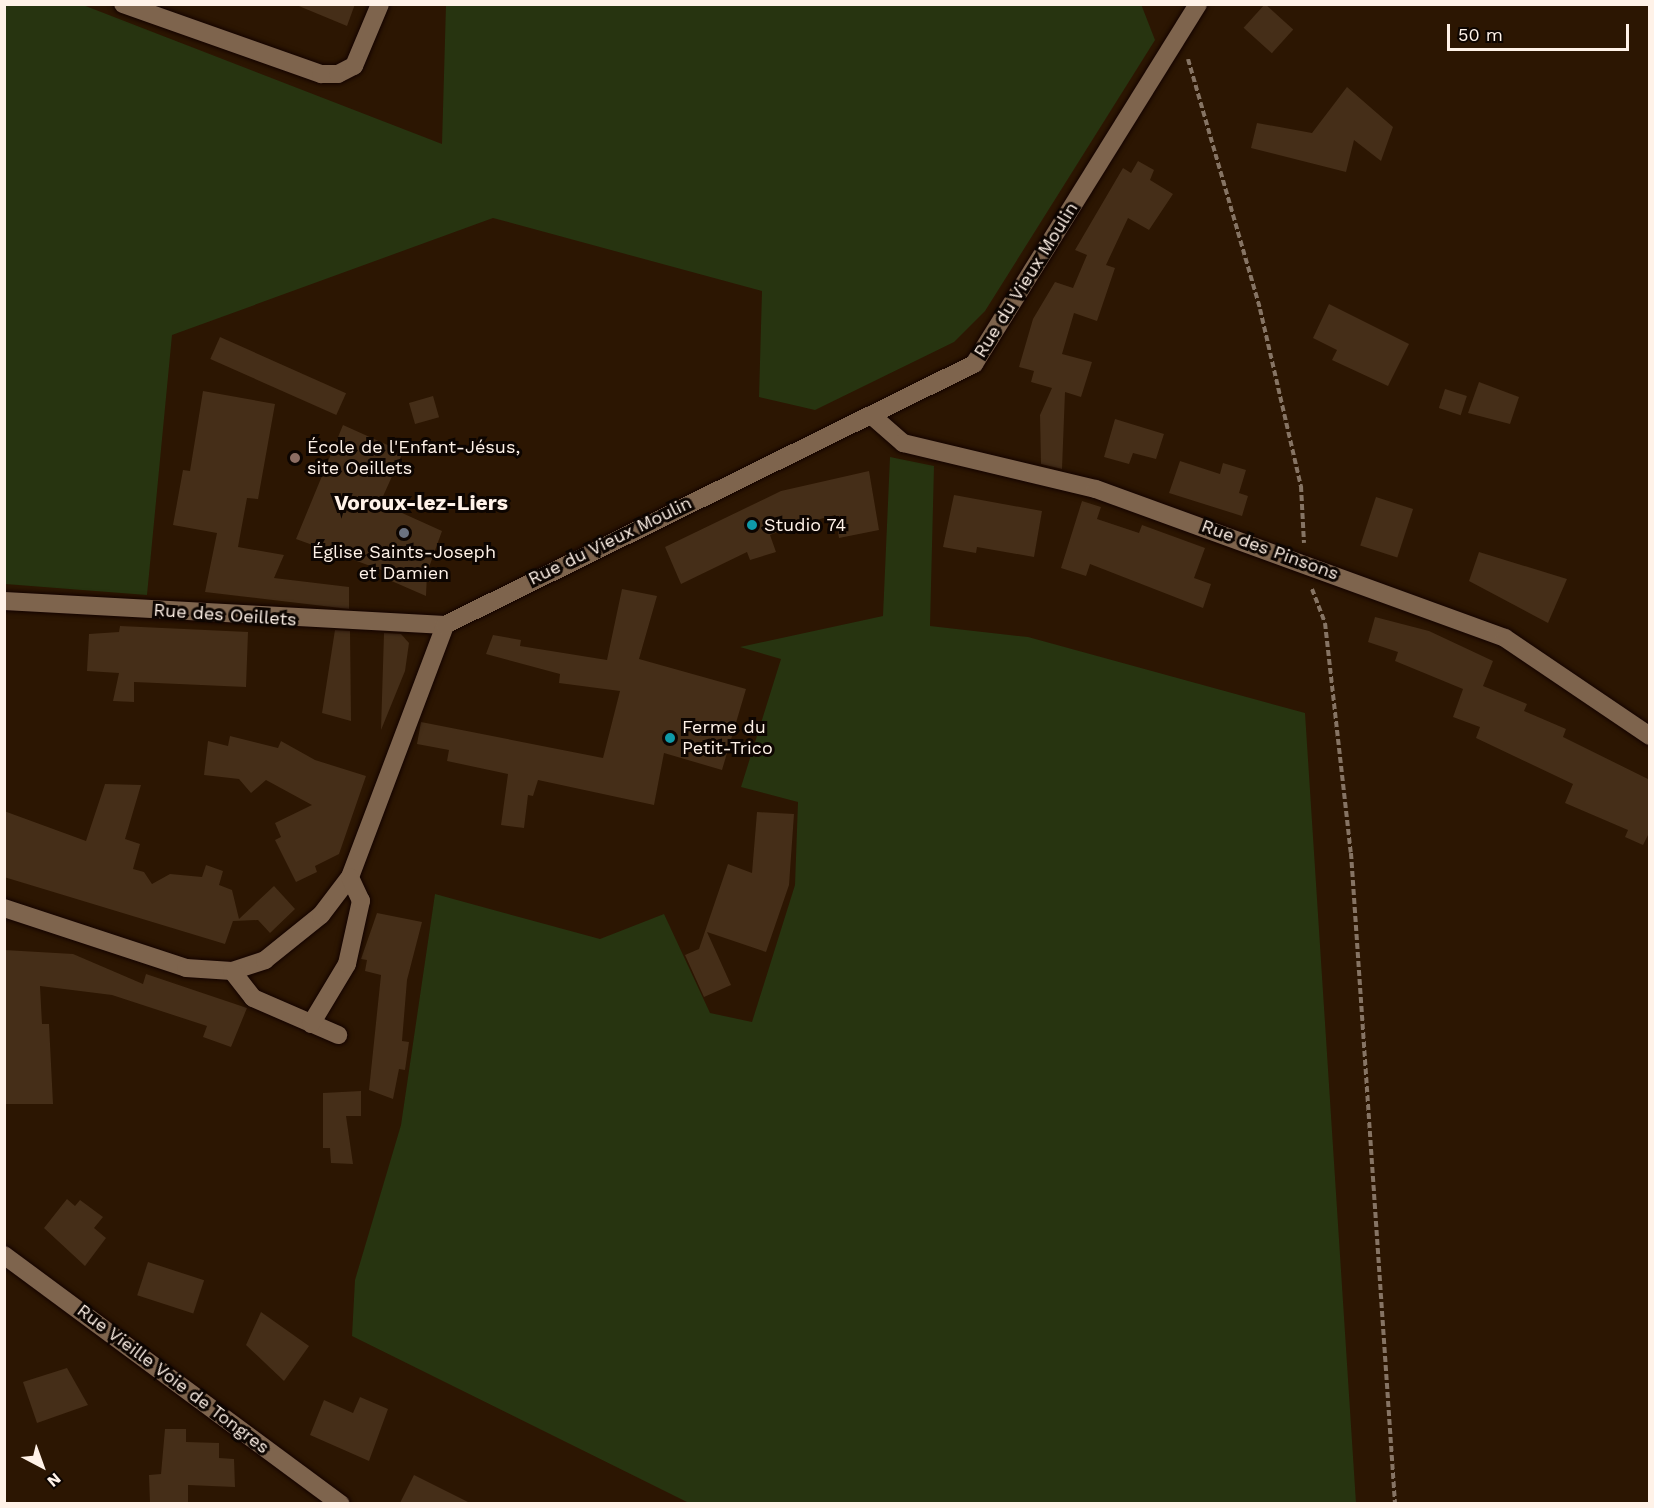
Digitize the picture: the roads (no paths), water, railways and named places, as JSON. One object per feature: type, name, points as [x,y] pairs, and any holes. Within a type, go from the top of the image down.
[{"type":"street","points":[[123,4],[321,74],[338,74],[354,66],[380,4]]},
{"type":"street","name":"Rue du Vieux Moulin","points":[[445,625],[974,364],[1181,36],[1198,4]]},
{"type":"street","name":"Rue des Pinsons","points":[[871,415],[903,442],[1096,489],[1307,562],[1504,638],[1650,736]]},
{"type":"street","name":"Rue des Oeillets","points":[[4,601],[445,625]]},
{"type":"street","points":[[10,914],[186,968],[232,971],[265,960],[312,922],[350,877],[445,625]]},
{"type":"street","points":[[311,1024],[347,964],[361,901],[350,877]]},
{"type":"street","points":[[232,971],[253,998],[338,1035]]},
{"type":"street","name":"Rue Vieille Voie de Tongres","points":[[4,1255],[341,1503]]},
{"type":"place","name":"École de l'Enfant-Jésus, site Oeillets","points":[[295,458]]},
{"type":"place","name":"Studio 74","points":[[752,525]]},
{"type":"place","name":"Église Saints-Joseph et Damien","points":[[404,533]]},
{"type":"place","name":"Ferme du Petit-Trico","points":[[670,738]]},
{"type":"district","name":"Voroux-lez-Liers","points":[[421,503]]}]
